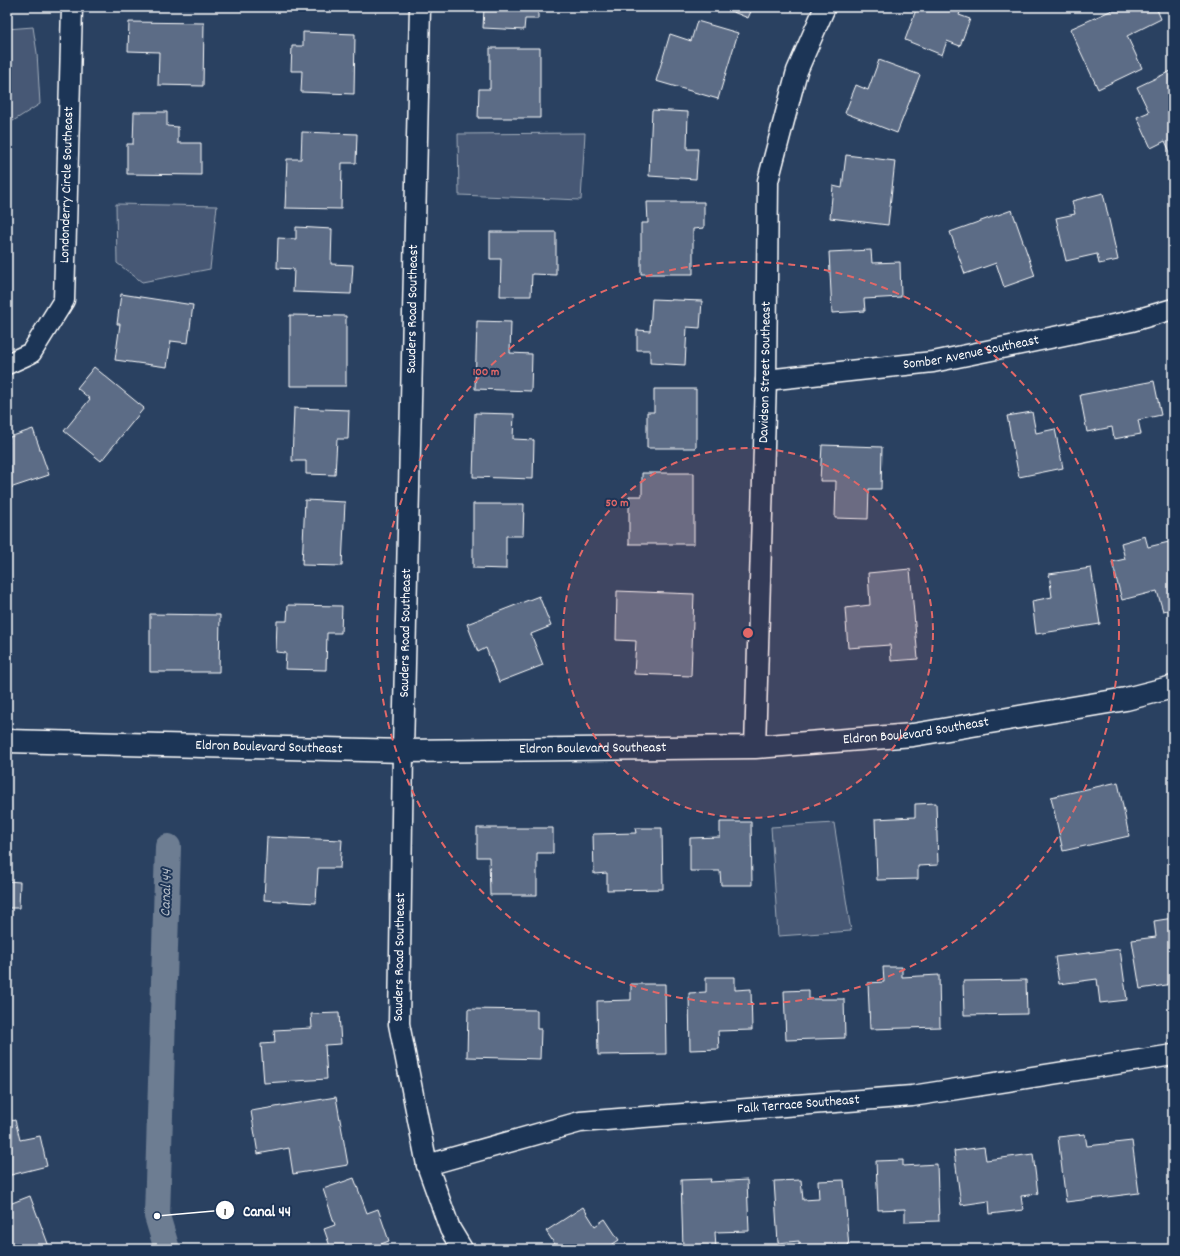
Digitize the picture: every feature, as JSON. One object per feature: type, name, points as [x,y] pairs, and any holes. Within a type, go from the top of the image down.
[{"type":"street","name":"Londonderry Circle Southeast","points":[[7,364],[31,353],[64,300],[72,7]]},
{"type":"street","name":"Sauders Road Southeast","points":[[420,7],[403,751],[399,1024],[427,1165],[450,1229],[462,1249]]},
{"type":"street","name":"Davidson Street Southeast","points":[[755,747],[766,380],[768,181],[797,71],[825,7]]},
{"type":"street","name":"Somber Avenue Southeast","points":[[766,380],[933,362],[1132,321],[1173,309]]},
{"type":"street","name":"Eldron Boulevard Southeast","points":[[7,741],[403,751],[755,747],[913,735],[1126,699],[1173,687]]},
{"type":"street","name":"Falk Terrace Southeast","points":[[427,1165],[580,1122],[912,1096],[1173,1055]]},
{"type":"shaded area","points":[[33,27],[37,53],[40,104],[13,121],[7,122],[7,29]]},
{"type":"shaded area","points":[[585,133],[581,200],[459,195],[458,134]]},
{"type":"shaded area","points":[[116,204],[217,206],[210,269],[142,282],[117,263]]},
{"type":"shaded area","points":[[834,823],[851,931],[778,936],[771,827]]},
{"type":"building","points":[[484,7],[538,7],[538,19],[525,19],[524,30],[483,28]]},
{"type":"building","points":[[721,7],[753,7],[748,18]]},
{"type":"building","points":[[917,7],[962,7],[959,15],[970,19],[960,46],[947,41],[942,55],[905,40]]},
{"type":"building","points":[[1119,7],[1156,7],[1161,19],[1127,36],[1142,68],[1098,89],[1070,29]]},
{"type":"building","points":[[697,21],[738,33],[718,99],[656,81],[670,34],[691,41]]},
{"type":"building","points":[[129,22],[204,23],[203,86],[158,85],[159,52],[128,51]]},
{"type":"building","points":[[303,32],[355,34],[354,94],[301,92],[302,71],[291,71],[292,46],[303,46]]},
{"type":"building","points":[[490,48],[540,48],[540,118],[478,118],[479,89],[490,89]]},
{"type":"building","points":[[879,60],[920,75],[897,133],[845,113],[856,85],[868,90]]},
{"type":"building","points":[[1173,70],[1172,156],[1165,141],[1151,148],[1137,117],[1149,112],[1137,87]]},
{"type":"building","points":[[652,110],[688,112],[687,149],[698,149],[696,179],[649,176]]},
{"type":"building","points":[[134,112],[167,112],[167,126],[178,127],[178,143],[201,143],[201,175],[127,174],[127,144],[133,144]]},
{"type":"building","points":[[302,132],[357,134],[356,163],[342,163],[341,209],[285,208],[287,159],[301,159]]},
{"type":"building","points":[[846,155],[895,161],[888,225],[830,218],[833,186],[842,188]]},
{"type":"building","points":[[1103,193],[1118,260],[1099,264],[1097,254],[1066,261],[1056,218],[1075,214],[1072,201]]},
{"type":"building","points":[[647,202],[704,202],[704,228],[693,229],[693,274],[641,274],[641,223],[648,223]]},
{"type":"building","points":[[1012,210],[1035,276],[1004,287],[996,263],[965,274],[950,232]]},
{"type":"building","points":[[296,227],[332,229],[331,264],[353,265],[351,294],[293,292],[294,269],[277,268],[278,238],[296,239]]},
{"type":"building","points":[[490,232],[556,232],[556,275],[532,274],[531,296],[500,296],[501,259],[490,259]]},
{"type":"building","points":[[871,250],[872,263],[900,262],[901,297],[864,299],[865,311],[832,313],[829,252]]},
{"type":"building","points":[[121,294],[193,305],[188,343],[171,341],[167,367],[115,360],[120,324],[117,324]]},
{"type":"building","points":[[652,299],[702,301],[700,328],[687,327],[685,365],[650,363],[650,350],[637,350],[637,330],[650,331]]},
{"type":"building","points":[[290,315],[346,316],[346,386],[290,386]]},
{"type":"building","points":[[477,321],[511,322],[510,353],[532,354],[531,391],[475,389]]},
{"type":"building","points":[[94,367],[144,408],[101,461],[64,431],[90,399],[77,388]]},
{"type":"building","points":[[1154,381],[1161,415],[1138,420],[1141,434],[1114,439],[1112,427],[1087,432],[1080,395]]},
{"type":"building","points":[[654,389],[696,389],[696,448],[647,448],[647,412],[654,412]]},
{"type":"building","points":[[294,408],[349,410],[348,439],[337,439],[335,475],[306,474],[306,461],[292,461]]},
{"type":"building","points":[[1032,412],[1036,433],[1055,429],[1063,468],[1019,477],[1007,416]]},
{"type":"building","points":[[475,413],[514,414],[513,439],[534,440],[533,479],[473,477]]},
{"type":"building","points":[[33,429],[49,475],[7,489],[7,444],[9,443],[7,438]]},
{"type":"building","points":[[822,445],[882,447],[881,489],[869,489],[868,519],[835,518],[836,481],[820,481]]},
{"type":"building","points":[[642,473],[694,473],[694,544],[629,544],[629,496],[642,496]]},
{"type":"building","points":[[305,500],[345,502],[342,566],[302,565]]},
{"type":"building","points":[[473,504],[524,504],[523,536],[506,536],[506,569],[473,568]]},
{"type":"building","points":[[1145,536],[1148,547],[1173,541],[1173,609],[1163,611],[1157,591],[1122,600],[1112,562],[1125,559],[1121,543]]},
{"type":"building","points":[[1091,568],[1100,624],[1036,634],[1032,601],[1052,597],[1049,574]]},
{"type":"building","points":[[910,569],[918,659],[891,661],[890,645],[848,648],[845,608],[870,605],[868,573]]},
{"type":"building","points":[[617,591],[694,594],[691,676],[634,674],[636,641],[616,640]]},
{"type":"building","points":[[539,596],[551,626],[531,634],[543,665],[499,682],[486,648],[478,652],[467,624]]},
{"type":"building","points":[[288,605],[342,606],[341,633],[327,633],[326,670],[285,669],[286,653],[276,652],[277,621],[287,621]]},
{"type":"building","points":[[150,614],[220,615],[219,672],[150,672]]},
{"type":"building","points":[[1118,782],[1129,836],[1063,851],[1051,797]]},
{"type":"building","points":[[936,803],[938,865],[918,866],[918,879],[877,880],[875,819],[915,817],[915,804]]},
{"type":"building","points":[[720,822],[751,822],[752,885],[721,885],[720,871],[690,871],[690,838],[720,837]]},
{"type":"building","points":[[477,828],[553,828],[553,853],[537,853],[537,895],[490,895],[489,857],[477,857]]},
{"type":"building","points":[[635,828],[662,828],[663,889],[607,890],[607,873],[594,874],[593,834],[636,833]]},
{"type":"building","points":[[267,837],[342,840],[340,868],[318,868],[316,903],[264,900]]},
{"type":"building","points":[[7,881],[20,882],[19,908],[7,908]]},
{"type":"building","points":[[1173,918],[1173,984],[1140,989],[1132,940],[1156,937],[1154,921]]},
{"type":"building","points":[[1120,949],[1127,1000],[1100,1003],[1097,979],[1059,984],[1055,957]]},
{"type":"building","points":[[883,967],[902,967],[902,977],[939,975],[940,1027],[870,1029],[868,983],[884,982]]},
{"type":"building","points":[[706,977],[735,977],[735,990],[751,989],[752,1030],[718,1031],[719,1049],[690,1050],[689,993],[706,992]]},
{"type":"building","points":[[1026,980],[1027,1014],[964,1015],[963,981]]},
{"type":"building","points":[[631,984],[665,984],[666,1054],[598,1055],[597,1001],[631,1000]]},
{"type":"building","points":[[809,990],[809,999],[844,999],[845,1038],[786,1040],[784,991]]},
{"type":"building","points":[[468,1009],[537,1010],[537,1029],[541,1029],[540,1059],[467,1057]]},
{"type":"building","points":[[339,1013],[341,1044],[325,1045],[327,1079],[264,1083],[261,1044],[275,1043],[274,1030],[312,1028],[311,1014]]},
{"type":"building","points":[[336,1097],[348,1165],[293,1174],[289,1148],[258,1154],[251,1111]]},
{"type":"building","points":[[15,1120],[20,1140],[40,1136],[47,1166],[7,1176],[7,1122]]},
{"type":"building","points":[[1085,1134],[1087,1146],[1132,1141],[1139,1193],[1066,1202],[1058,1137]]},
{"type":"building","points":[[984,1147],[986,1160],[1033,1154],[1038,1194],[1021,1196],[1023,1210],[990,1214],[989,1201],[961,1205],[954,1151]]},
{"type":"building","points":[[903,1160],[903,1166],[937,1164],[939,1221],[905,1222],[905,1209],[878,1210],[876,1161]]},
{"type":"building","points":[[354,1178],[367,1213],[378,1209],[389,1241],[368,1249],[331,1249],[324,1229],[335,1225],[323,1189]]},
{"type":"building","points":[[711,1179],[710,1182],[747,1180],[749,1231],[715,1232],[716,1249],[683,1249],[681,1180]]},
{"type":"building","points":[[801,1180],[803,1200],[819,1199],[818,1181],[844,1180],[849,1249],[799,1249],[799,1241],[778,1243],[774,1181]]},
{"type":"building","points":[[30,1196],[50,1249],[11,1249],[7,1239],[7,1205]]},
{"type":"building","points":[[583,1207],[595,1226],[605,1219],[619,1240],[610,1246],[612,1249],[558,1249],[546,1231]]},
{"type":"waterway","name":"Canal 44","points":[[167,1249],[157,1216],[168,847]]},
{"type":"place","name":"Canal 44","points":[[157,1216]]}]
